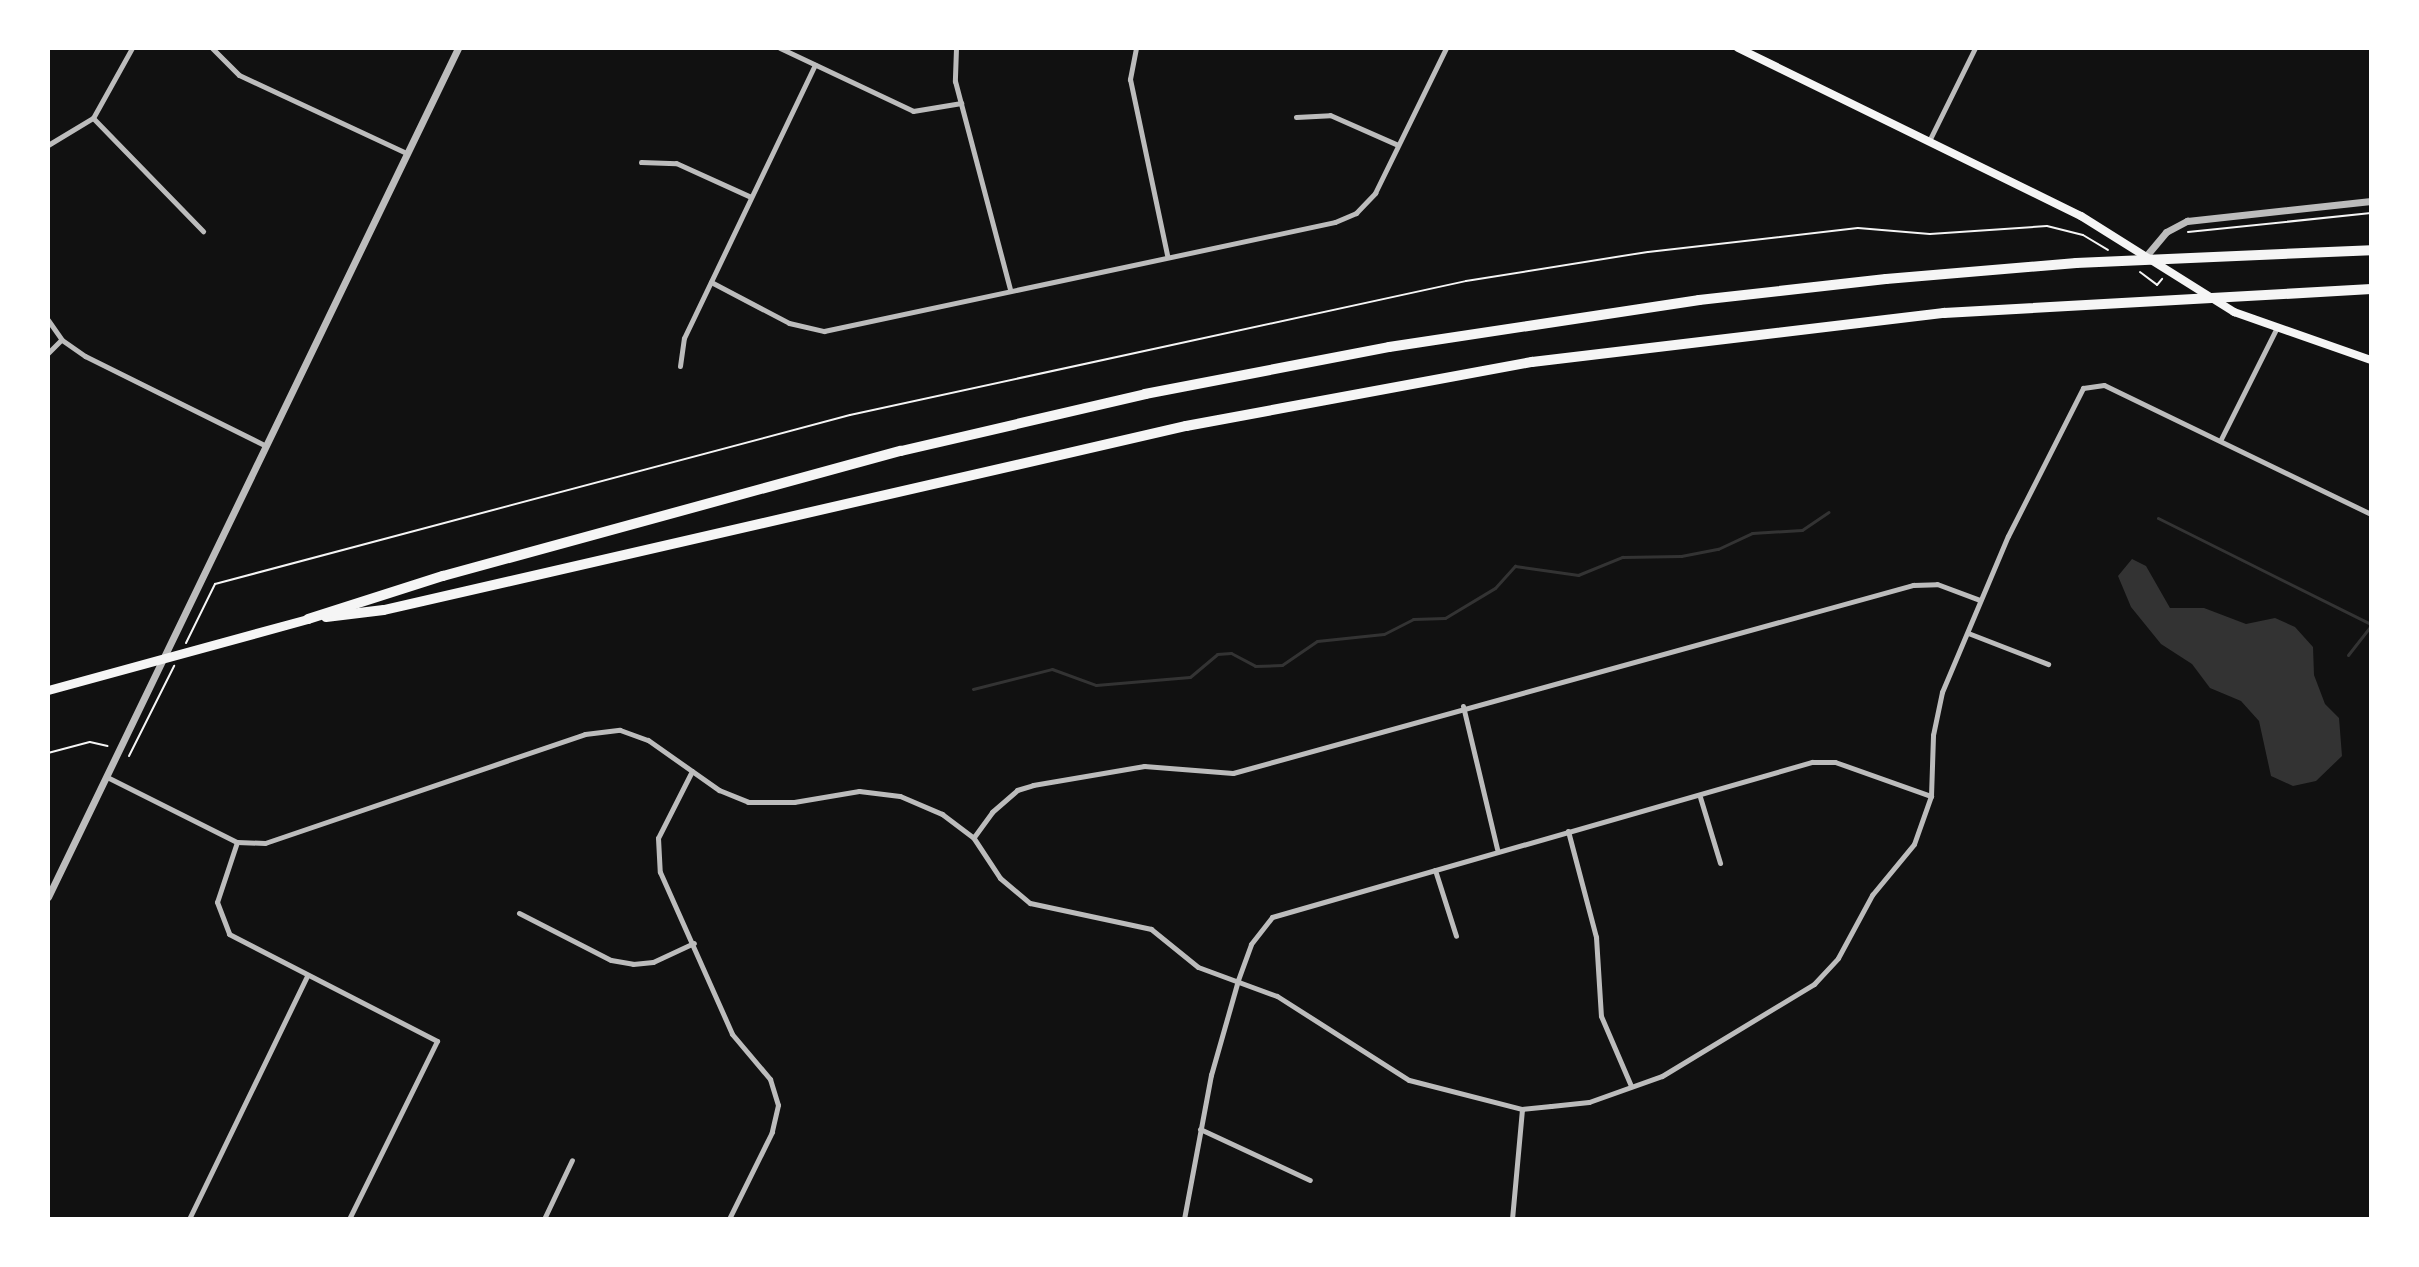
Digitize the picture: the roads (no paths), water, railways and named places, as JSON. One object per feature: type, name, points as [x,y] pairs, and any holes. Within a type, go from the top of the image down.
[{"type":"highway","points":[[308,619],[376,595],[901,451],[1145,394],[1375,349],[1622,310],[2076,263],[2371,250]]},
{"type":"highway","points":[[308,619],[384,610],[1227,418],[1532,362],[1805,327],[2126,300],[2371,289]]},
{"type":"main road","points":[[1738,48],[2081,216],[2215,302],[2276,329],[2371,360]]},
{"type":"main road","points":[[48,690],[308,619]]},
{"type":"street","points":[[48,145],[93,118],[132,48]]},
{"type":"street","points":[[212,48],[239,75],[406,153]]},
{"type":"street","points":[[48,897],[458,48]]},
{"type":"street","points":[[780,48],[913,111],[961,103]]},
{"type":"street","points":[[956,48],[954,73],[1010,289]]},
{"type":"street","points":[[1136,48],[1130,79],[1167,255]]},
{"type":"street","points":[[711,282],[789,323],[824,331],[1356,213],[1375,193],[1446,48]]},
{"type":"street","points":[[1929,141],[1975,48]]},
{"type":"street","points":[[680,366],[684,338],[815,65]]},
{"type":"street","points":[[1296,117],[1330,115],[1398,145]]},
{"type":"street","points":[[93,118],[203,231]]},
{"type":"street","points":[[641,162],[676,163],[751,197]]},
{"type":"street","points":[[2146,256],[2166,232],[2187,221],[2371,201]]},
{"type":"street","points":[[48,320],[62,340],[264,445]]},
{"type":"street","points":[[2221,439],[2276,329]]},
{"type":"street","points":[[48,353],[62,340]]},
{"type":"street","points":[[107,777],[237,842],[281,839],[603,730],[620,730],[648,740],[727,794],[770,804],[859,791],[900,796],[942,814],[973,837],[1000,878],[1030,903],[1151,929],[1198,967],[1277,996],[1409,1080],[1522,1109],[1589,1102],[1662,1076],[1814,984],[1838,958],[1872,895],[1914,844],[1931,796],[1933,735],[1942,692],[2023,505],[2088,385],[2104,385],[2371,514]]},
{"type":"street","points":[[973,837],[1000,805],[1033,785],[1144,766],[1233,773],[1463,706],[1913,585],[1937,584],[1980,600]]},
{"type":"street","points":[[1968,633],[2048,664]]},
{"type":"street","points":[[1463,706],[1497,849]]},
{"type":"street","points":[[1184,1219],[1200,1129],[1238,980],[1251,944],[1272,917],[1497,849],[1700,797],[1812,762],[1835,762],[1931,796]]},
{"type":"street","points":[[692,771],[656,852],[732,1034],[770,1079],[778,1105],[772,1132],[729,1219]]},
{"type":"street","points":[[1700,797],[1720,863]]},
{"type":"street","points":[[1568,831],[1596,937],[1601,1016],[1631,1086]]},
{"type":"street","points":[[237,842],[220,882],[220,918],[243,945],[437,1041],[349,1219]]},
{"type":"street","points":[[1435,870],[1456,936]]},
{"type":"street","points":[[519,913],[611,960],[633,964],[653,962],[694,943]]},
{"type":"street","points":[[189,1219],[307,976]]},
{"type":"street","points":[[1512,1219],[1522,1109]]},
{"type":"street","points":[[1200,1129],[1310,1180]]},
{"type":"street","points":[[544,1219],[572,1160]]},
{"type":"waterway","points":[[973,689],[1052,669],[1096,685],[1190,677],[1217,654],[1231,653],[1255,666],[1282,665],[1317,641],[1384,634],[1413,619],[1445,618],[1495,588],[1515,566],[1578,575],[1622,557],[1681,556],[1718,549],[1752,533],[1802,530],[1829,512]]},
{"type":"waterway","points":[[2158,518],[2371,624]]},
{"type":"waterway","points":[[2348,655],[2371,626]]},
{"type":"waterway","points":[[2059,1219],[2091,1219]]}]
